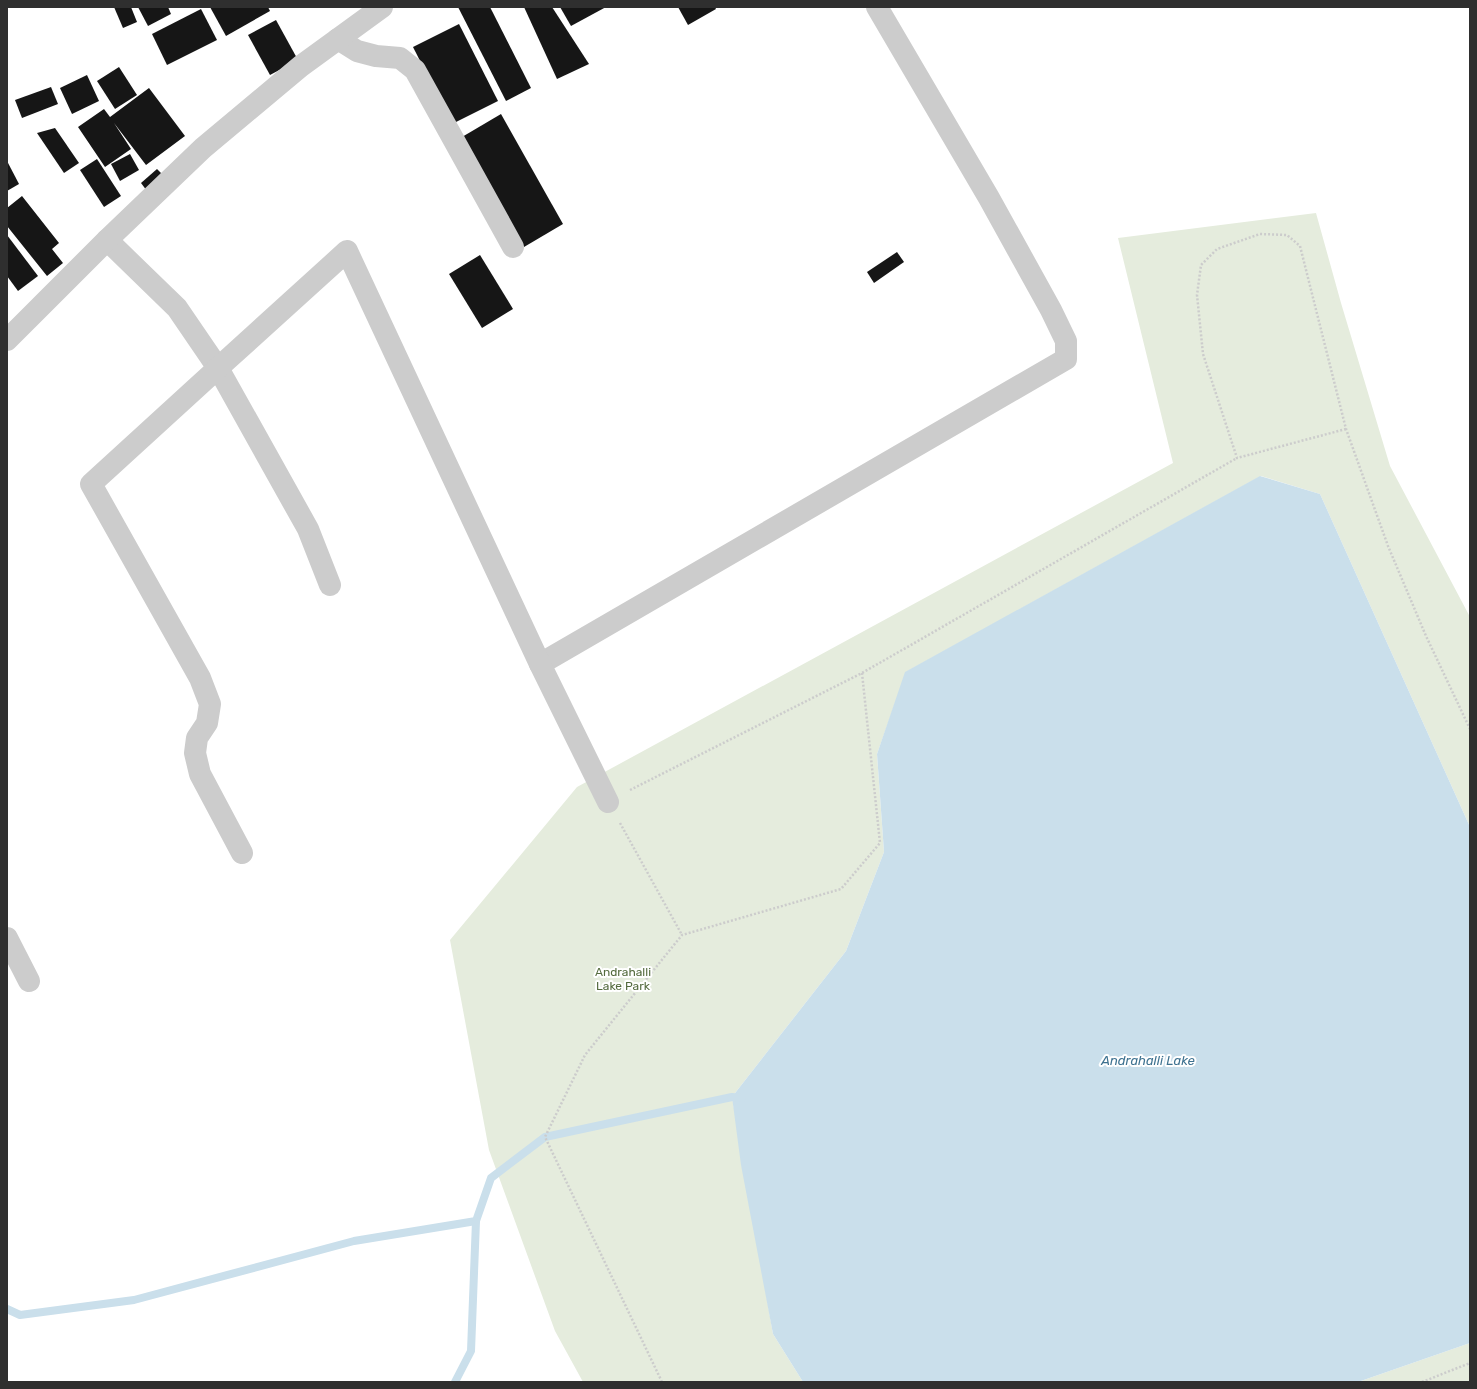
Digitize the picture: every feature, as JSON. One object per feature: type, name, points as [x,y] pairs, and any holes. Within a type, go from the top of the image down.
[{"type":"street","points":[[7,340],[107,240],[203,148],[300,66],[382,7]]},
{"type":"street","points":[[540,664],[1066,359],[1066,341],[1050,310],[989,198],[877,7]]},
{"type":"street","points":[[338,39],[357,51],[376,56],[400,58],[415,70],[513,248]]},
{"type":"street","points":[[107,240],[177,308],[218,368],[308,529],[330,584]]},
{"type":"street","points":[[242,853],[200,774],[195,753],[197,738],[207,723],[210,704],[200,678],[91,484],[347,251],[540,664],[608,802]]},
{"type":"street","points":[[7,938],[29,981]]},
{"type":"path","points":[[1236,458],[1203,354],[1197,295],[1201,265],[1217,249],[1260,234],[1287,235],[1300,246],[1346,429],[1388,546],[1426,636],[1470,729]]},
{"type":"path","points":[[682,935],[608,802],[862,673],[1236,458],[1346,429]]},
{"type":"path","points":[[662,1382],[545,1138],[585,1055],[682,935],[841,889],[880,843],[862,673]]},
{"type":"path","points":[[1422,1382],[1470,1363]]},
{"type":"green space","name":"Andrahalli Lake Park","points":[[1316,213],[1341,303],[1390,466],[1470,617],[1470,827],[1320,494],[1261,476],[906,672],[877,754],[884,852],[846,951],[732,1097],[773,1334],[803,1382],[583,1382],[555,1331],[489,1150],[450,940],[577,787],[1173,463],[1118,238]]},
{"type":"green space","points":[[1470,1343],[1470,1382],[1358,1382]]},
{"type":"water","name":"Andrahalli Lake","points":[[1260,476],[1320,494],[1470,827],[1470,1343],[1358,1382],[803,1382],[773,1334],[741,1165],[732,1097],[846,951],[884,852],[877,754],[905,672]]},
{"type":"building","points":[[114,7],[131,7],[137,22],[123,28]]},
{"type":"building","points":[[138,7],[168,7],[171,14],[148,26]]},
{"type":"building","points":[[210,7],[268,7],[270,11],[226,36]]},
{"type":"building","points":[[458,7],[490,7],[531,88],[506,101]]},
{"type":"building","points":[[524,7],[552,7],[589,64],[557,79]]},
{"type":"building","points":[[560,7],[606,7],[571,26]]},
{"type":"building","points":[[678,7],[715,7],[716,9],[688,25]]},
{"type":"building","points":[[201,9],[217,40],[167,65],[152,34]]},
{"type":"building","points":[[276,20],[298,60],[270,75],[248,35]]},
{"type":"building","points":[[459,24],[498,101],[452,124],[413,47]]},
{"type":"building","points":[[119,67],[137,95],[115,109],[97,81]]},
{"type":"building","points":[[87,75],[99,101],[72,114],[60,88]]},
{"type":"building","points":[[51,87],[58,104],[22,118],[15,100]]},
{"type":"building","points":[[149,88],[185,136],[146,165],[114,123],[131,149],[105,167],[78,127],[104,109],[110,117]]},
{"type":"building","points":[[501,114],[563,224],[524,247],[462,137]]},
{"type":"building","points":[[55,128],[79,163],[64,173],[37,133]]},
{"type":"building","points":[[130,154],[139,170],[120,181],[111,164]]},
{"type":"building","points":[[97,159],[121,196],[104,207],[80,170]]},
{"type":"building","points":[[7,161],[19,184],[7,191]]},
{"type":"building","points":[[157,169],[164,176],[147,191],[141,183]]},
{"type":"building","points":[[22,196],[59,243],[52,249],[63,263],[47,276],[7,226],[7,208]]},
{"type":"building","points":[[7,235],[38,276],[18,291],[7,276]]},
{"type":"building","points":[[897,252],[904,262],[874,283],[867,272]]},
{"type":"building","points":[[480,255],[513,309],[482,328],[449,274]]},
{"type":"waterway","points":[[7,1309],[20,1315],[134,1300],[354,1241],[476,1221],[491,1178],[545,1137],[732,1097],[742,1098]]},
{"type":"waterway","points":[[455,1382],[471,1351],[476,1221]]}]
